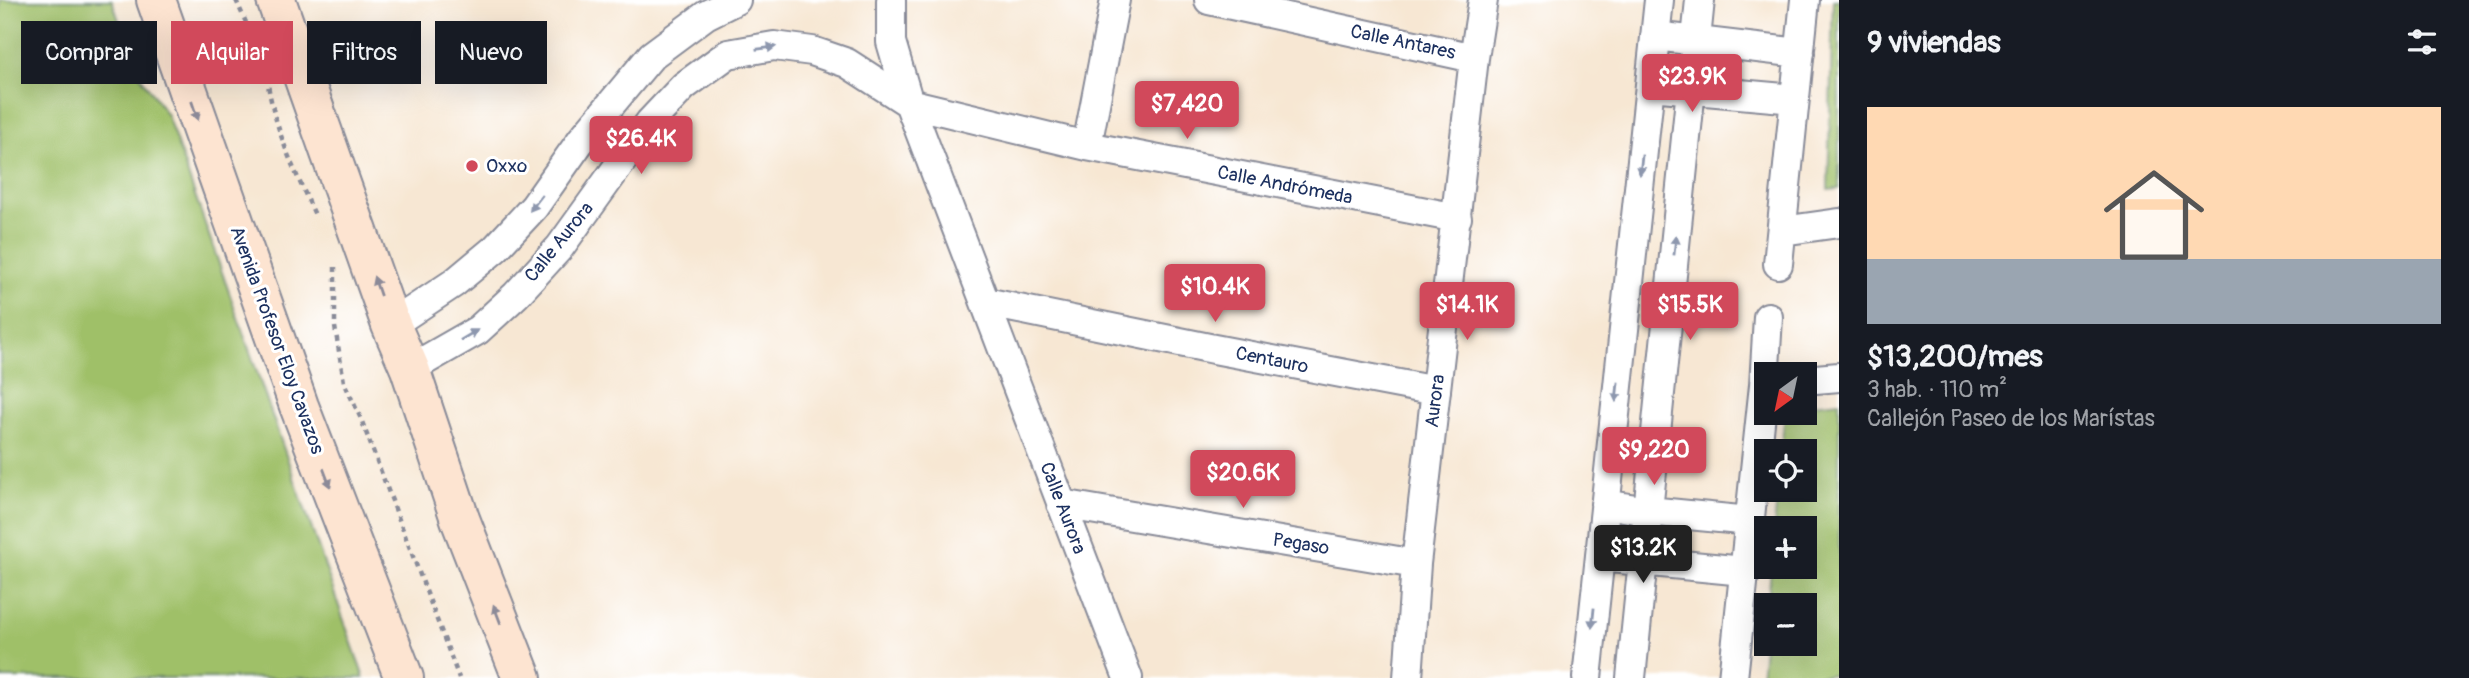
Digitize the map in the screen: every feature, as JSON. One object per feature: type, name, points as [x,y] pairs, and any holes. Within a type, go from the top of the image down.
[{"type":"main road","name":"Avenida Profesor Eloy Cavazos","points":[[156,0],[299,406],[404,678]]},
{"type":"main road","points":[[276,0],[391,325],[410,369],[460,519],[522,678]]},
{"type":"street","points":[[391,325],[454,284],[496,248],[534,207],[582,139],[652,55],[706,15],[736,0]]},
{"type":"street","name":"Calle Aurora","points":[[891,0],[891,42],[909,103],[1128,678]]},
{"type":"street","points":[[1087,146],[1115,0]]},
{"type":"street","name":"Calle Antares","points":[[1209,0],[1474,58]]},
{"type":"street","name":"Aurora","points":[[1408,678],[1416,564],[1483,0]]},
{"type":"street","points":[[1587,678],[1659,0]]},
{"type":"street","points":[[1631,678],[1700,0]]},
{"type":"street","points":[[1778,264],[1805,0]]},
{"type":"street","points":[[706,15],[728,54]]},
{"type":"street","points":[[1655,36],[1800,53]]},
{"type":"street","name":"Calle Aurora","points":[[410,369],[478,330],[516,295],[560,247],[650,122],[684,86],[728,54],[774,46],[812,51],[847,63],[909,103]]},
{"type":"street","points":[[1650,86],[1795,99]]},
{"type":"street","name":"Calle Andrómeda","points":[[909,103],[1087,146],[1457,218]]},
{"type":"street","points":[[582,139],[617,166]]},
{"type":"street","points":[[1782,230],[1839,223]]},
{"type":"street","name":"Centauro","points":[[985,302],[1436,391]]},
{"type":"street","points":[[1766,362],[1768,317]]},
{"type":"street","points":[[1817,379],[1839,377]]},
{"type":"street","points":[[1733,678],[1761,425]]},
{"type":"street","name":"Pegaso","points":[[1061,504],[1416,564]]},
{"type":"street","points":[[1605,505],[1648,512],[1750,521]]},
{"type":"street","points":[[1600,557],[1744,571]]},
{"type":"path","points":[[236,0],[246,21]]},
{"type":"path","points":[[268,84],[271,106],[318,222]]},
{"type":"path","points":[[335,259],[335,327],[344,383],[459,678]]},
{"type":"green space","points":[[0,0],[112,0],[119,21],[21,21],[21,84],[146,84],[167,115],[364,678],[0,678]]},
{"type":"green space","points":[[1833,0],[1839,0],[1839,189],[1828,190]]},
{"type":"green space","points":[[1839,401],[1839,674],[1761,678],[1763,656],[1817,656],[1817,593],[1769,593],[1770,579],[1817,579],[1817,516],[1775,516],[1777,502],[1817,502],[1817,439],[1782,439],[1784,425],[1817,425],[1817,404]]},
{"type":"place","name":"Oxxo","points":[[472,166]]}]
